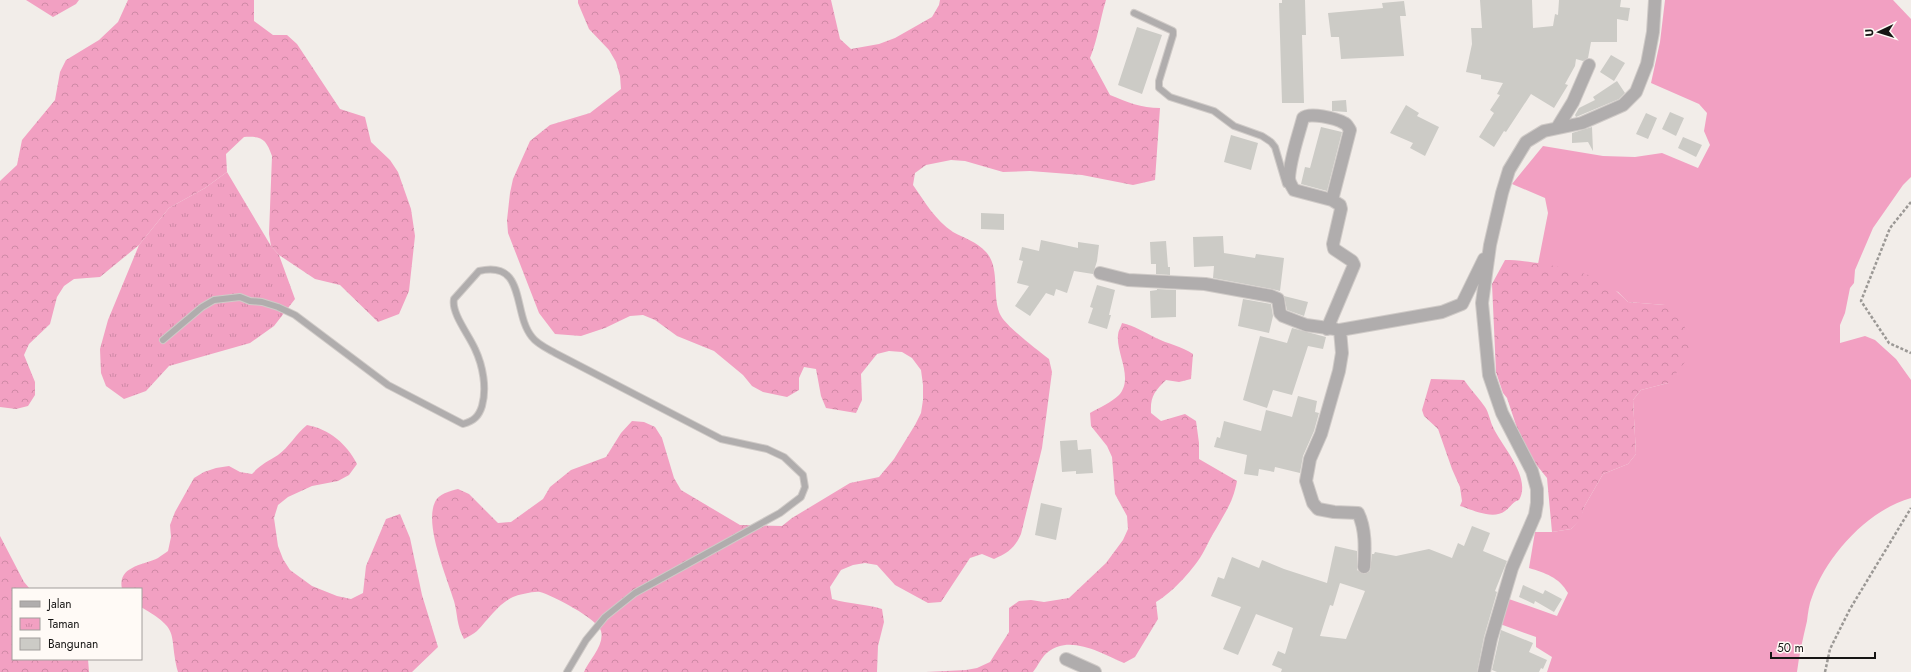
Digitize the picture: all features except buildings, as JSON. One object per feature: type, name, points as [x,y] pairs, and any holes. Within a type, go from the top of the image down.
[{"type":"street","points":[[1484,672],[1491,639],[1512,568],[1534,515],[1537,489],[1532,471],[1495,397],[1489,375],[1482,303],[1490,245],[1502,192],[1509,170],[1518,152],[1526,142],[1544,131],[1582,123],[1614,109],[1623,104],[1636,92],[1647,64],[1653,32],[1655,0]]},
{"type":"street","points":[[1557,128],[1573,102],[1589,65]]},
{"type":"street","points":[[1327,329],[1354,265],[1352,261],[1334,249],[1334,234],[1341,209],[1340,205],[1332,200],[1294,190],[1289,178],[1303,118],[1306,115],[1312,114],[1338,120],[1345,123],[1350,130],[1332,200]]},
{"type":"street","points":[[1100,273],[1128,280],[1205,284],[1271,296],[1278,299],[1280,313],[1282,316],[1306,325],[1340,330],[1442,312],[1462,304],[1476,278],[1490,245]]},
{"type":"street","points":[[1340,330],[1342,353],[1339,371],[1321,434],[1310,459],[1306,481],[1313,503],[1318,510],[1358,513],[1362,524],[1365,541],[1364,567]]},
{"type":"street","points":[[1066,659],[1095,672]]},
{"type":"lane","points":[[1134,13],[1173,31],[1159,81],[1159,88],[1170,97],[1214,111],[1234,126],[1262,136],[1271,142],[1275,147],[1285,184],[1294,190]]},
{"type":"lane","points":[[163,340],[202,307],[214,300],[240,297],[250,301],[262,302],[278,307],[295,315],[388,385],[463,424],[471,422],[477,417],[482,405],[484,391],[480,364],[476,350],[454,309],[454,299],[479,271],[498,270],[512,280],[526,325],[532,338],[555,353],[721,439],[767,449],[784,457],[796,466],[803,475],[805,487],[801,497],[795,503],[762,525],[635,593],[605,617],[586,640],[568,672]]},
{"type":"path","points":[[1911,202],[1890,228],[1861,301],[1890,343],[1911,353]]},
{"type":"path","points":[[1825,672],[1830,649],[1850,609],[1911,508]]},
{"type":"green space","points":[[26,0],[79,0],[76,4],[53,17]]},
{"type":"green space","points":[[128,0],[254,0],[254,21],[273,35],[287,35],[297,44],[340,109],[365,117],[371,142],[390,160],[398,172],[411,209],[415,236],[409,291],[399,314],[378,322],[340,285],[315,279],[279,255],[271,246],[269,234],[272,156],[265,142],[255,137],[244,137],[226,154],[227,172],[205,188],[169,208],[139,245],[100,277],[74,279],[64,286],[57,297],[50,324],[29,344],[24,355],[35,382],[35,395],[28,406],[16,409],[0,407],[0,181],[17,165],[22,140],[55,100],[60,72],[66,60],[99,40],[118,22]]},
{"type":"green space","points":[[578,0],[831,0],[840,39],[851,49],[879,44],[895,38],[932,17],[939,5],[940,0],[1106,0],[1090,58],[1110,95],[1140,106],[1160,108],[1155,180],[1133,185],[1082,175],[1030,171],[1003,172],[965,161],[951,160],[926,165],[915,173],[913,185],[941,222],[953,232],[975,243],[986,252],[991,259],[995,275],[998,309],[1001,316],[1016,333],[1049,359],[1052,372],[1042,448],[1021,534],[1010,550],[994,559],[982,554],[970,558],[941,602],[928,603],[895,585],[877,565],[865,563],[853,565],[841,570],[830,587],[832,599],[882,609],[884,622],[878,646],[877,672],[584,672],[599,647],[602,636],[601,631],[592,620],[584,614],[564,602],[540,592],[522,594],[513,597],[498,608],[474,633],[464,639],[461,634],[454,601],[434,537],[432,524],[432,512],[435,502],[445,493],[458,489],[469,494],[498,523],[511,522],[543,499],[550,487],[571,470],[606,457],[621,433],[632,421],[644,422],[655,427],[662,438],[674,478],[681,490],[740,525],[782,526],[792,518],[850,483],[879,477],[894,459],[921,413],[923,385],[921,370],[912,358],[902,352],[889,351],[877,354],[861,374],[862,400],[856,413],[826,408],[821,396],[816,369],[804,367],[799,378],[799,390],[787,397],[763,392],[752,386],[743,375],[714,351],[677,336],[655,320],[643,315],[630,316],[605,328],[581,336],[555,334],[539,313],[508,233],[507,220],[513,179],[530,141],[550,125],[590,113],[621,89],[620,76],[616,62],[609,50],[589,29]]},
{"type":"green space","points":[[1665,0],[1893,0],[1911,19],[1911,177],[1903,185],[1873,228],[1855,270],[1854,283],[1850,288],[1845,313],[1840,325],[1840,343],[1865,336],[1875,340],[1896,359],[1911,380],[1911,498],[1895,504],[1865,524],[1851,536],[1828,566],[1819,581],[1810,603],[1797,672],[1547,672],[1552,657],[1536,647],[1536,637],[1500,624],[1506,598],[1557,616],[1568,593],[1556,579],[1529,568],[1535,532],[1552,532],[1571,529],[1580,520],[1584,507],[1603,474],[1628,464],[1636,454],[1633,400],[1641,390],[1668,383],[1665,305],[1628,302],[1618,292],[1559,268],[1538,264],[1548,213],[1545,198],[1512,184],[1543,146],[1603,156],[1635,157],[1662,153],[1698,168],[1710,145],[1704,131],[1707,113],[1699,104],[1651,83],[1660,42]]},
{"type":"green space","points":[[227,172],[271,246],[279,255],[295,299],[274,326],[250,343],[169,366],[146,391],[124,399],[106,386],[101,373],[100,349],[108,320],[139,245],[169,208],[205,188]]},
{"type":"green space","points":[[1505,260],[1539,263],[1587,274],[1605,283],[1628,302],[1665,305],[1684,325],[1689,337],[1691,350],[1685,362],[1668,383],[1641,390],[1633,400],[1636,454],[1628,464],[1603,474],[1584,507],[1581,520],[1571,529],[1552,532],[1547,478],[1531,458],[1517,428],[1496,372],[1492,284]]},
{"type":"green space","points":[[1122,323],[1135,327],[1193,354],[1191,379],[1179,382],[1166,380],[1159,387],[1152,398],[1151,413],[1161,421],[1185,414],[1196,421],[1199,443],[1199,459],[1237,481],[1229,506],[1204,551],[1183,579],[1163,598],[1156,602],[1158,619],[1135,657],[1124,663],[1086,647],[1066,645],[1057,647],[1048,652],[1033,672],[926,672],[966,670],[977,668],[990,662],[1009,632],[1009,608],[1019,601],[1031,600],[1044,602],[1069,598],[1106,563],[1123,540],[1128,529],[1127,516],[1115,494],[1112,457],[1107,446],[1091,426],[1090,413],[1113,400],[1119,395],[1123,388],[1125,374],[1118,342],[1118,334]]},
{"type":"green space","points":[[1431,379],[1464,380],[1486,409],[1497,435],[1514,462],[1522,482],[1522,491],[1519,500],[1500,514],[1495,515],[1477,512],[1460,506],[1462,501],[1460,487],[1438,429],[1424,416],[1422,410]]},
{"type":"green space","points":[[307,425],[323,430],[343,444],[357,464],[349,475],[338,481],[312,486],[288,497],[278,505],[274,518],[278,546],[283,559],[290,570],[312,586],[337,596],[351,599],[363,593],[366,566],[386,519],[400,514],[410,538],[422,595],[438,647],[412,672],[178,672],[173,640],[168,628],[163,622],[142,608],[142,588],[122,588],[124,575],[133,568],[158,558],[168,551],[171,537],[170,525],[175,512],[194,478],[204,472],[229,466],[240,472],[252,474],[261,465],[282,452]]},
{"type":"green space","points":[[0,536],[24,582],[29,588],[12,588],[12,660],[88,660],[89,672],[0,672]]}]
